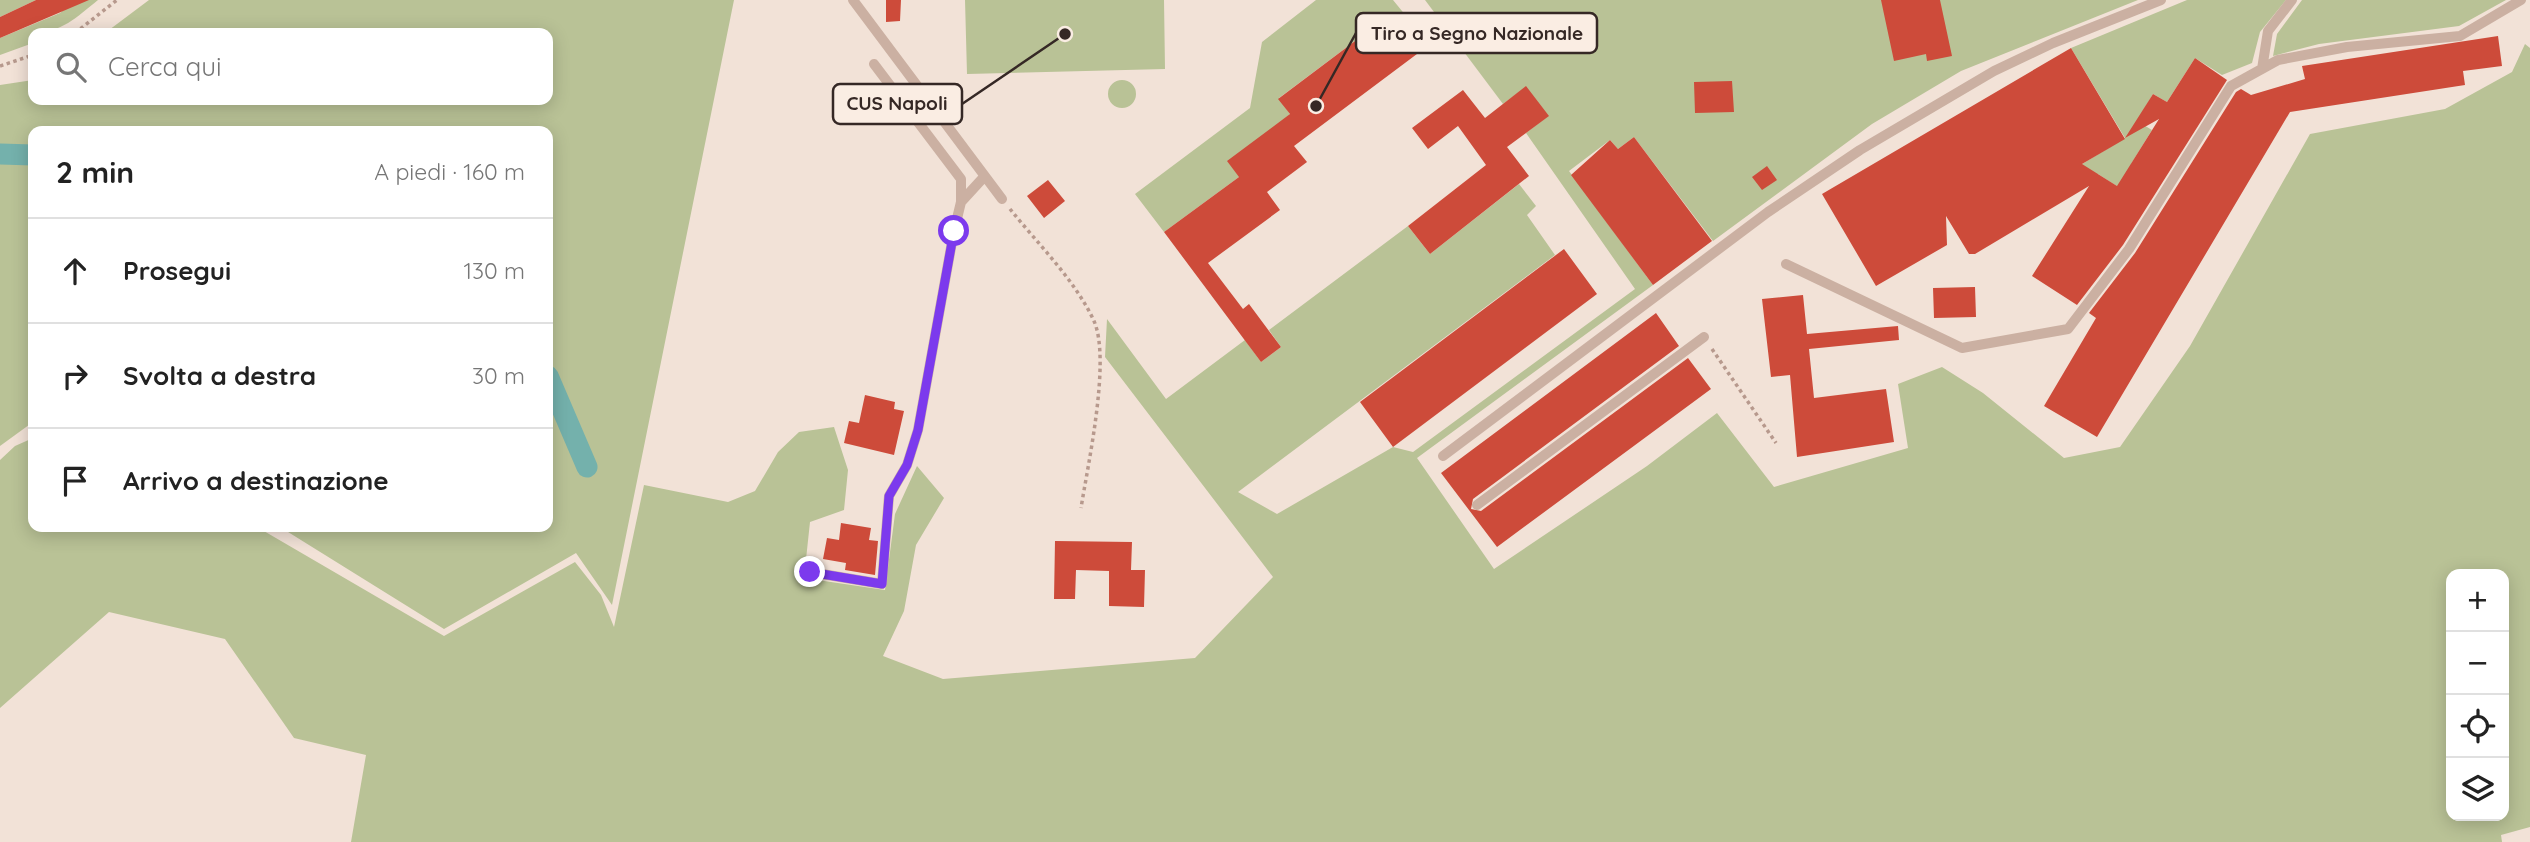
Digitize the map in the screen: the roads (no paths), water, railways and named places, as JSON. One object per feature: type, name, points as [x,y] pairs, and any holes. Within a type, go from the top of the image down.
[{"type":"lane","points":[[853,0],[1002,200]]},
{"type":"lane","points":[[1443,456],[1768,212],[1860,150],[1994,71],[2161,0]]},
{"type":"lane","points":[[2262,69],[2268,31],[2292,0]]},
{"type":"lane","points":[[1786,264],[1962,348],[2068,329],[2129,249],[2231,86],[2278,60],[2347,47],[2459,36],[2521,0]]},
{"type":"lane","points":[[810,572],[882,584],[889,496],[907,465],[918,430],[961,202],[961,179],[874,64]]},
{"type":"lane","points":[[961,202],[983,178]]},
{"type":"lane","points":[[1477,505],[1704,337]]},
{"type":"waterway","points":[[0,154],[28,155]]},
{"type":"waterway","points":[[553,388],[587,467]]},
{"type":"place","name":"CUS Napoli","points":[[1065,34]]},
{"type":"place","name":"Tiro a Segno Nazionale","points":[[1316,106]]}]
